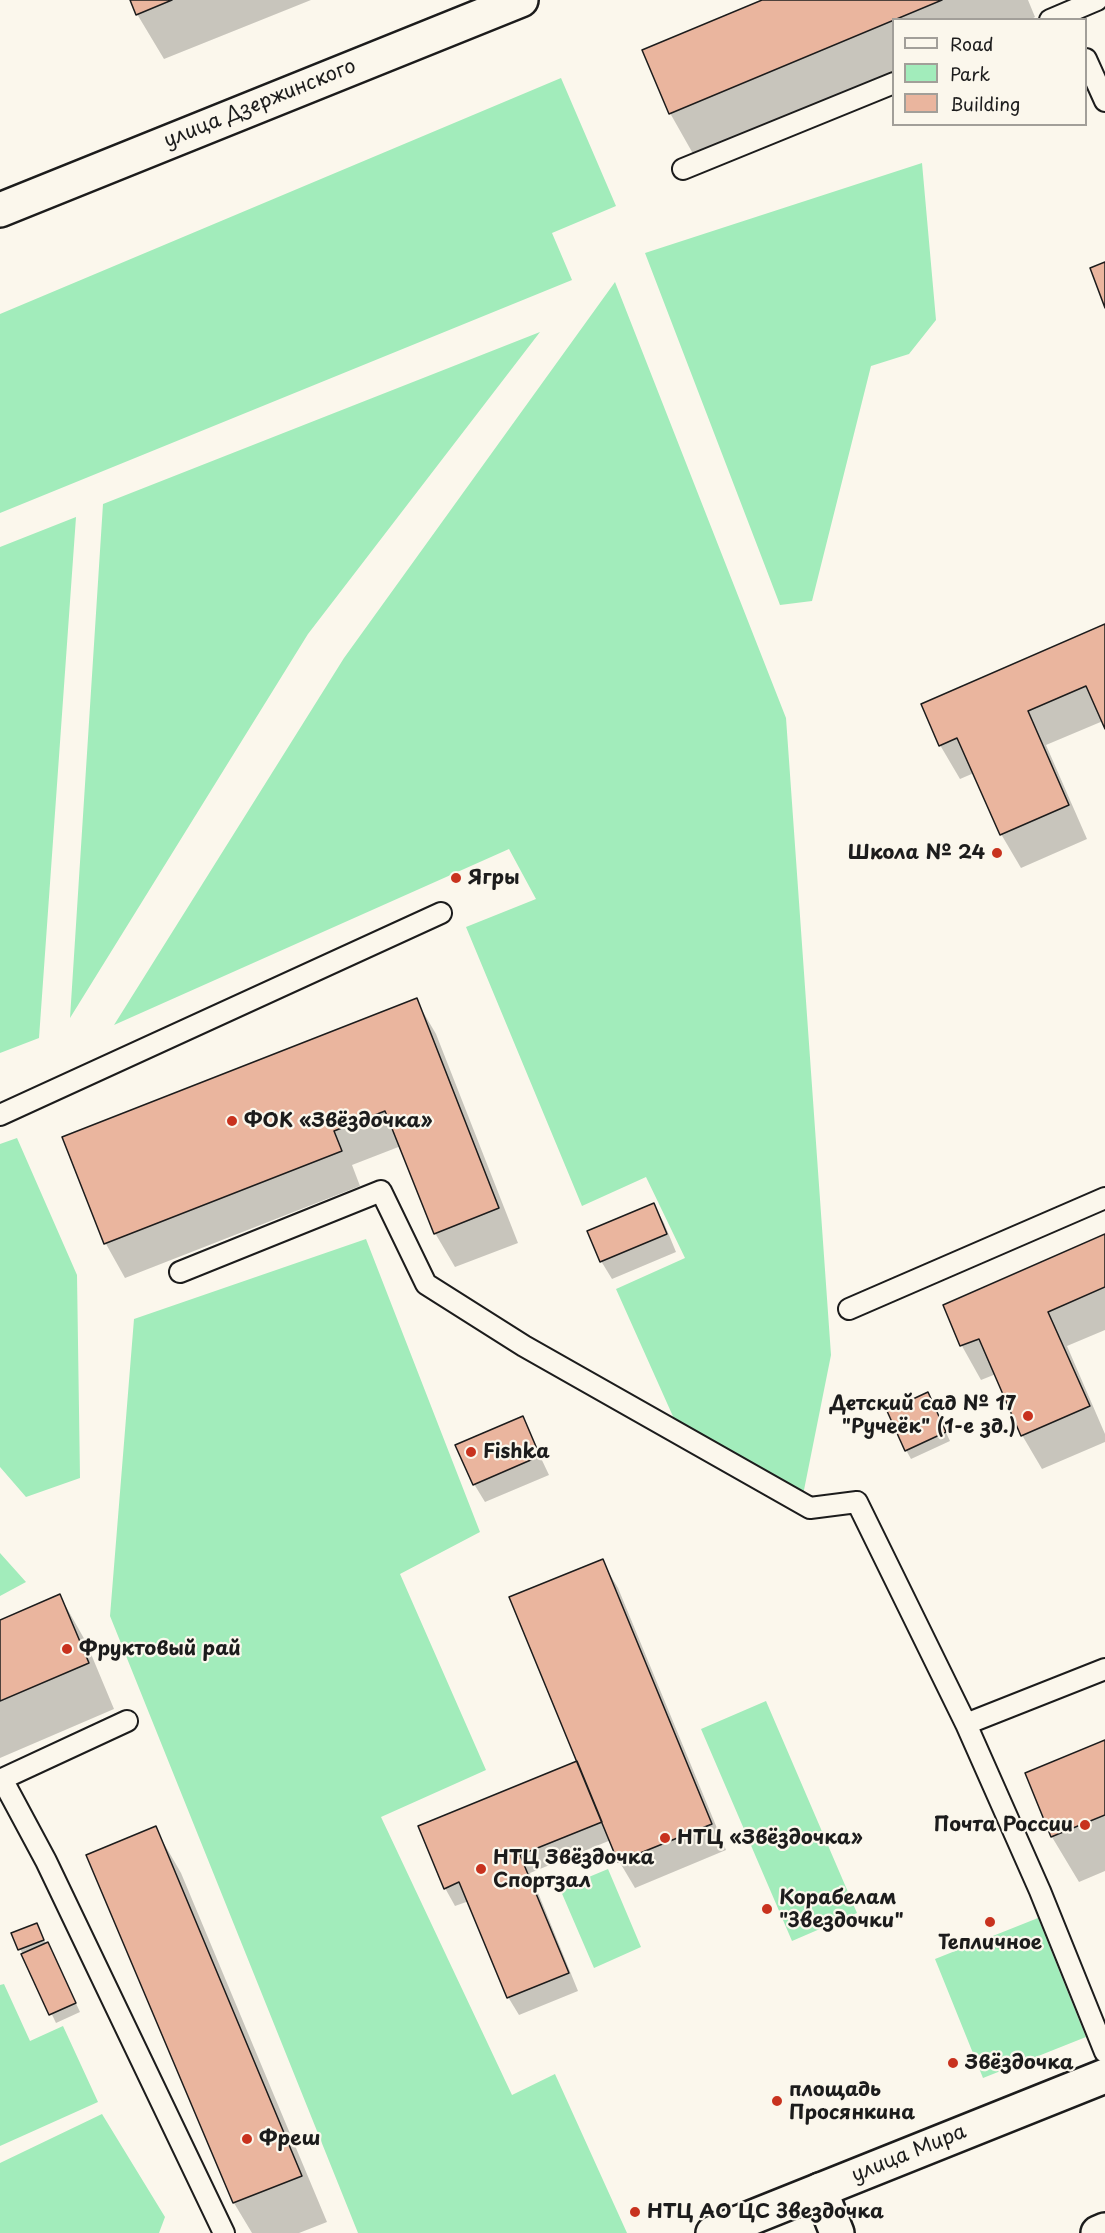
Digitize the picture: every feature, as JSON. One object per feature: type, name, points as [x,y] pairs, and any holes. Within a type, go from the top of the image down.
[{"type":"street","name":"улица Дзержинского","points":[[0,210],[521,0]]},
{"type":"street","name":"улица Мира","points":[[714,2233],[1105,2076]]},
{"type":"street","points":[[820,2190],[837,2233]]},
{"type":"street","points":[[1098,2233],[1105,2230]]},
{"type":"lane","points":[[1060,13],[1097,0]]},
{"type":"lane","points":[[1087,61],[1105,101]]},
{"type":"lane","points":[[682,169],[892,84]]},
{"type":"lane","points":[[0,1115],[441,913]]},
{"type":"lane","points":[[180,1272],[381,1191],[426,1284],[524,1346],[810,1508],[856,1502],[966,1724],[1040,1892],[1105,2052]]},
{"type":"lane","points":[[849,1310],[1105,1198]]},
{"type":"lane","points":[[966,1724],[1105,1669]]},
{"type":"lane","points":[[127,1720],[1,1780],[46,1861],[224,2233]]},
{"type":"green space","points":[[561,78],[616,206],[552,233],[572,280],[0,513],[0,314]]},
{"type":"green space","points":[[922,163],[936,320],[909,354],[871,366],[812,601],[780,605],[645,253]]},
{"type":"green space","points":[[615,282],[786,718],[831,1355],[803,1495],[684,1441],[616,1289],[685,1258],[646,1177],[582,1206],[466,927],[536,899],[509,849],[114,1025],[344,658]]},
{"type":"green space","points":[[540,332],[308,634],[70,1018],[103,504]]},
{"type":"green space","points":[[76,517],[39,1038],[0,1053],[0,547]]},
{"type":"green space","points":[[17,1138],[77,1275],[80,1478],[26,1497],[0,1467],[0,1144]]},
{"type":"green space","points":[[366,1239],[480,1532],[400,1574],[486,1770],[381,1817],[512,2095],[555,2074],[627,2233],[358,2233],[110,1616],[134,1319]]},
{"type":"green space","points":[[0,1553],[26,1582],[0,1596]]},
{"type":"green space","points":[[766,1701],[857,1913],[792,1941],[701,1729]]},
{"type":"green space","points":[[608,1869],[641,1947],[594,1968],[560,1889]]},
{"type":"green space","points":[[1038,1918],[1086,2037],[983,2078],[935,1959]]},
{"type":"green space","points":[[4,1984],[30,2041],[63,2026],[98,2102],[0,2146],[0,1985]]},
{"type":"green space","points":[[102,2114],[165,2217],[159,2233],[0,2233],[0,2163]]},
{"type":"building","points":[[130,0],[172,0],[136,15]]},
{"type":"building","points":[[762,0],[942,0],[899,18],[892,18],[892,21],[669,114],[642,50]]},
{"type":"building","points":[[1105,262],[1105,308],[1090,268]]},
{"type":"building","points":[[1105,624],[1105,729],[1086,686],[1028,711],[1069,805],[1000,835],[957,738],[939,746],[921,704]]},
{"type":"building","name":"ФОК «Звёздочка»","points":[[417,998],[499,1208],[434,1234],[385,1111],[334,1131],[342,1151],[104,1244],[62,1137]]},
{"type":"building","points":[[654,1203],[667,1234],[600,1262],[587,1231]]},
{"type":"building","points":[[1105,1234],[1105,1287],[1048,1312],[1090,1406],[1021,1436],[979,1339],[960,1346],[943,1305]]},
{"type":"building","points":[[928,1392],[946,1432],[905,1451],[887,1411]]},
{"type":"building","points":[[523,1416],[540,1456],[473,1485],[455,1445]]},
{"type":"building","points":[[603,1559],[712,1824],[618,1862],[509,1597]]},
{"type":"building","points":[[60,1594],[89,1663],[0,1701],[0,1620]]},
{"type":"building","points":[[1105,1740],[1105,1815],[1051,1837],[1025,1773]]},
{"type":"building","name":"НТЦ Звёздочка Спортзал","points":[[577,1761],[602,1822],[520,1855],[569,1973],[507,1998],[459,1882],[444,1889],[418,1826]]},
{"type":"building","points":[[156,1826],[302,2176],[233,2203],[86,1855]]},
{"type":"building","points":[[37,1923],[44,1940],[18,1950],[11,1933]]},
{"type":"building","points":[[48,1942],[76,2003],[49,2015],[21,1954]]},
{"type":"place","name":"Школа № 24","points":[[997,853]]},
{"type":"place","name":"Ягры","points":[[456,878]]},
{"type":"place","name":"ФОК «Звёздочка»","points":[[232,1121]]},
{"type":"place","name":"Детский сад № 17 \"Ручеёк\" (1-е зд.)","points":[[1028,1416]]},
{"type":"place","name":"Fishka","points":[[471,1452]]},
{"type":"place","name":"Фруктовый рай","points":[[67,1649]]},
{"type":"place","name":"Почта России","points":[[1085,1825]]},
{"type":"place","name":"НТЦ «Звёздочка»","points":[[665,1838]]},
{"type":"place","name":"НТЦ Звёздочка Спортзал","points":[[481,1869]]},
{"type":"place","name":"Корабелам \"Звездочки\"","points":[[767,1909]]},
{"type":"place","name":"Тепличное","points":[[990,1922]]},
{"type":"place","name":"Звёздочка","points":[[953,2063]]},
{"type":"place","name":"площадь Просянкина","points":[[777,2101]]},
{"type":"place","name":"Фреш","points":[[247,2139]]},
{"type":"place","name":"НТЦ АО ЦС Звездочка","points":[[635,2212]]}]
